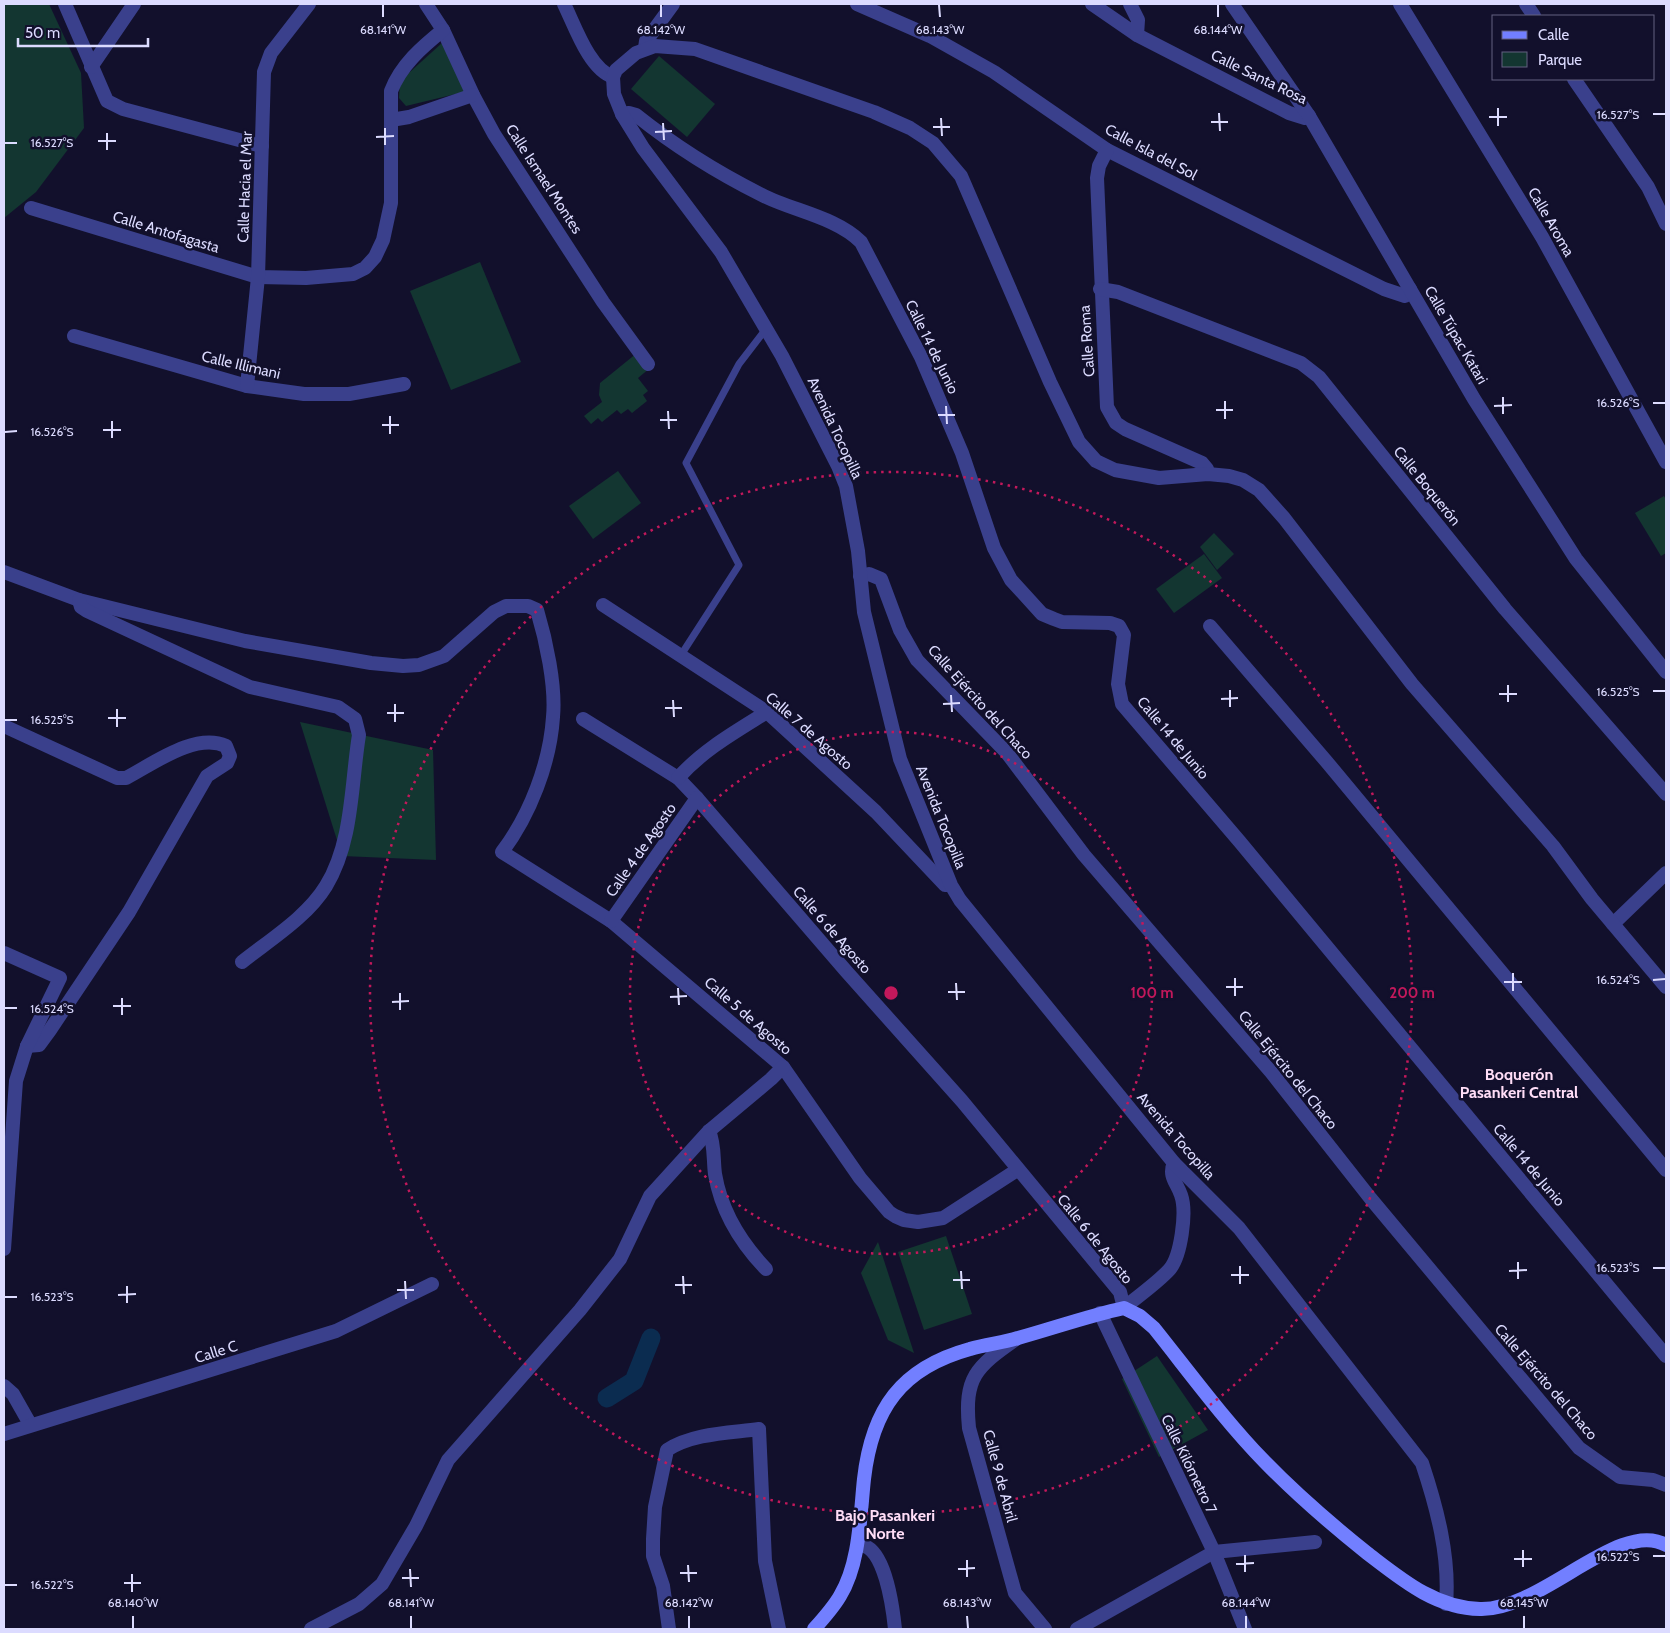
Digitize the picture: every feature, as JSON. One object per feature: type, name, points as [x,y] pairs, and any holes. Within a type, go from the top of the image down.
[{"type":"main road","points":[[814,1629],[840,1595],[858,1545],[864,1476],[873,1432],[887,1402],[903,1384],[926,1367],[970,1349],[1016,1339],[1100,1313],[1124,1308],[1140,1316],[1154,1328],[1265,1462],[1332,1525],[1407,1584],[1446,1604],[1480,1609],[1497,1608],[1520,1602],[1547,1588],[1610,1549],[1630,1541],[1647,1539],[1659,1541],[1666,1545]]},
{"type":"street","points":[[65,4],[90,67],[107,101],[123,109],[262,146]]},
{"type":"street","points":[[90,67],[134,4]]},
{"type":"street","name":"Calle Hacia el Mar","points":[[247,386],[258,277],[264,72],[266,62],[309,4]]},
{"type":"street","name":"Calle Ismael Montes","points":[[426,4],[443,30],[473,95],[494,134],[604,302],[648,364]]},
{"type":"street","points":[[564,4],[594,63],[605,74],[613,77],[621,64],[645,48],[664,45],[695,49],[874,112],[910,128],[933,143],[961,176],[1050,382],[1080,442],[1096,461],[1115,470],[1158,478],[1208,474],[1229,476],[1243,480],[1259,490],[1283,516],[1412,684],[1553,846],[1613,924],[1666,987]]},
{"type":"street","points":[[645,48],[646,40],[673,4]]},
{"type":"street","name":"Calle Isla del Sol","points":[[857,4],[930,36],[994,72],[1108,150],[1384,289],[1405,296],[1410,289]]},
{"type":"street","name":"Calle Santa Rosa","points":[[1092,4],[1137,35],[1289,113],[1305,118],[1309,116]]},
{"type":"street","points":[[1130,4],[1138,20],[1137,35]]},
{"type":"street","name":"Calle Túpac Katari","points":[[1232,4],[1309,116],[1474,399],[1576,559],[1666,672]]},
{"type":"street","name":"Calle Aroma","points":[[1400,4],[1542,237],[1666,462]]},
{"type":"street","points":[[1526,4],[1533,15]]},
{"type":"street","points":[[443,30],[424,45],[395,80],[391,91],[390,120],[409,117],[473,95]]},
{"type":"street","name":"Avenida Tocopilla","points":[[613,77],[614,94],[622,114],[642,148],[721,252],[782,356],[846,486],[858,551],[864,612],[900,758],[951,885],[960,900],[1174,1163],[1239,1228],[1422,1463],[1433,1496],[1441,1534],[1448,1582],[1446,1604]]},
{"type":"street","points":[[1575,80],[1648,187],[1666,224]]},
{"type":"street","name":"Calle 14 de Junio","points":[[622,114],[636,115],[682,151],[763,196],[846,230],[861,242],[921,357],[962,454],[994,548],[1011,580],[1042,614],[1062,622],[1110,623],[1118,626],[1124,635],[1118,684],[1122,704],[1240,842],[1666,1356]]},
{"type":"street","name":"Calle Antofagasta","points":[[32,208],[258,277],[306,278],[353,274],[365,268],[375,257],[383,240],[391,203],[390,120]]},
{"type":"street","name":"Calle Roma","points":[[1108,150],[1099,166],[1096,178],[1100,289],[1108,406],[1111,415],[1125,429],[1202,463],[1208,474]]},
{"type":"street","name":"Calle Boquerón","points":[[1100,289],[1118,292],[1301,363],[1319,377],[1505,609],[1666,794]]},
{"type":"street","name":"Calle Illimani","points":[[74,336],[247,386],[313,394],[348,394],[404,384]]},
{"type":"street","points":[[4,572],[79,600],[81,607],[87,611],[250,687],[338,707],[354,719],[359,734],[346,830],[336,868],[326,887],[304,913],[242,962]]},
{"type":"street","name":"Calle Ejército del Chaco","points":[[860,576],[869,574],[881,579],[900,630],[917,660],[1007,753],[1084,855],[1271,1072],[1371,1199],[1579,1448],[1620,1476],[1653,1480],[1666,1485]]},
{"type":"street","name":"Calle 5 de Agosto","points":[[79,600],[245,641],[371,663],[403,666],[419,665],[444,656],[494,612],[506,606],[528,606],[536,610],[550,670],[554,715],[549,748],[536,787],[514,836],[502,852],[611,921],[783,1067],[860,1178],[889,1212],[904,1220],[918,1222],[943,1218],[1017,1170]]},
{"type":"street","name":"Calle 7 de Agosto","points":[[604,604],[767,712],[876,812],[945,885],[951,885]]},
{"type":"street","points":[[1210,626],[1326,762],[1666,1170]]},
{"type":"street","points":[[678,778],[694,761],[720,741],[767,712]]},
{"type":"street","name":"Calle 6 de Agosto","points":[[583,718],[678,778],[697,798],[846,971],[962,1101],[1017,1170],[1120,1292],[1124,1308]]},
{"type":"street","points":[[4,726],[117,778],[126,778],[189,745],[203,742],[226,746],[230,756],[227,762],[207,776],[129,912],[45,1037],[37,1046],[27,1046]]},
{"type":"street","name":"Calle 4 de Agosto","points":[[611,921],[697,798]]},
{"type":"street","points":[[1613,924],[1666,873]]},
{"type":"street","points":[[4,953],[60,978],[10,1078],[4,1249]]},
{"type":"street","points":[[311,1629],[359,1604],[382,1584],[416,1526],[448,1460],[580,1310],[620,1259],[650,1196],[709,1131],[772,1080],[783,1067]]},
{"type":"street","points":[[709,1131],[713,1140],[715,1175],[730,1222],[750,1252],[766,1269]]},
{"type":"street","points":[[1124,1308],[1170,1269],[1178,1251],[1184,1216],[1182,1196],[1172,1176],[1174,1163]]},
{"type":"street","name":"Calle C","points":[[4,1434],[30,1424],[128,1396],[336,1330],[432,1284]]},
{"type":"street","name":"Calle Kilómetro 7","points":[[1100,1313],[1214,1552],[1245,1629]]},
{"type":"street","name":"Calle 9 de Abril","points":[[1016,1339],[981,1365],[972,1378],[967,1404],[970,1428],[1015,1593],[1045,1629]]},
{"type":"street","points":[[4,1386],[13,1394],[30,1424]]},
{"type":"street","points":[[669,1629],[664,1586],[654,1556],[653,1539],[655,1507],[668,1450],[682,1443],[709,1436],[759,1429],[765,1561],[779,1629]]},
{"type":"street","points":[[1077,1629],[1214,1552],[1315,1542]]},
{"type":"street","points":[[858,1545],[869,1548],[878,1558],[883,1570],[895,1629]]},
{"type":"lane","points":[[681,655],[738,565],[686,464],[739,364],[766,329]]},
{"type":"green space","points":[[4,4],[49,4],[81,73],[84,128],[36,192],[4,218]]},
{"type":"green space","points":[[442,43],[468,91],[406,106],[399,98],[400,81]]},
{"type":"green space","points":[[659,56],[715,104],[687,137],[631,89]]},
{"type":"green space","points":[[480,262],[521,362],[451,390],[410,291]]},
{"type":"green space","points":[[637,353],[650,368],[638,378],[648,391],[643,395],[647,401],[632,413],[628,409],[621,414],[617,410],[602,422],[598,418],[591,424],[584,416],[602,402],[599,395],[600,383]]},
{"type":"green space","points":[[618,471],[641,503],[593,539],[569,506]]},
{"type":"green space","points":[[1664,496],[1666,500],[1666,553],[1661,556],[1635,513]]},
{"type":"green space","points":[[1214,533],[1234,554],[1217,570],[1200,547]]},
{"type":"green space","points":[[1204,554],[1222,578],[1174,613],[1156,589]]},
{"type":"green space","points":[[300,722],[433,750],[436,860],[342,856]]},
{"type":"green space","points":[[946,1236],[972,1314],[924,1330],[898,1252]]},
{"type":"green space","points":[[878,1242],[914,1353],[888,1340],[861,1273]]},
{"type":"green space","points":[[1157,1356],[1208,1430],[1159,1457],[1122,1379]]},
{"type":"waterway","points":[[607,1398],[634,1381],[651,1338]]},
{"type":"district","name":"Boquerón Pasankeri Central","points":[[1519,1083]]},
{"type":"district","name":"Bajo Pasankeri Norte","points":[[885,1524]]}]
